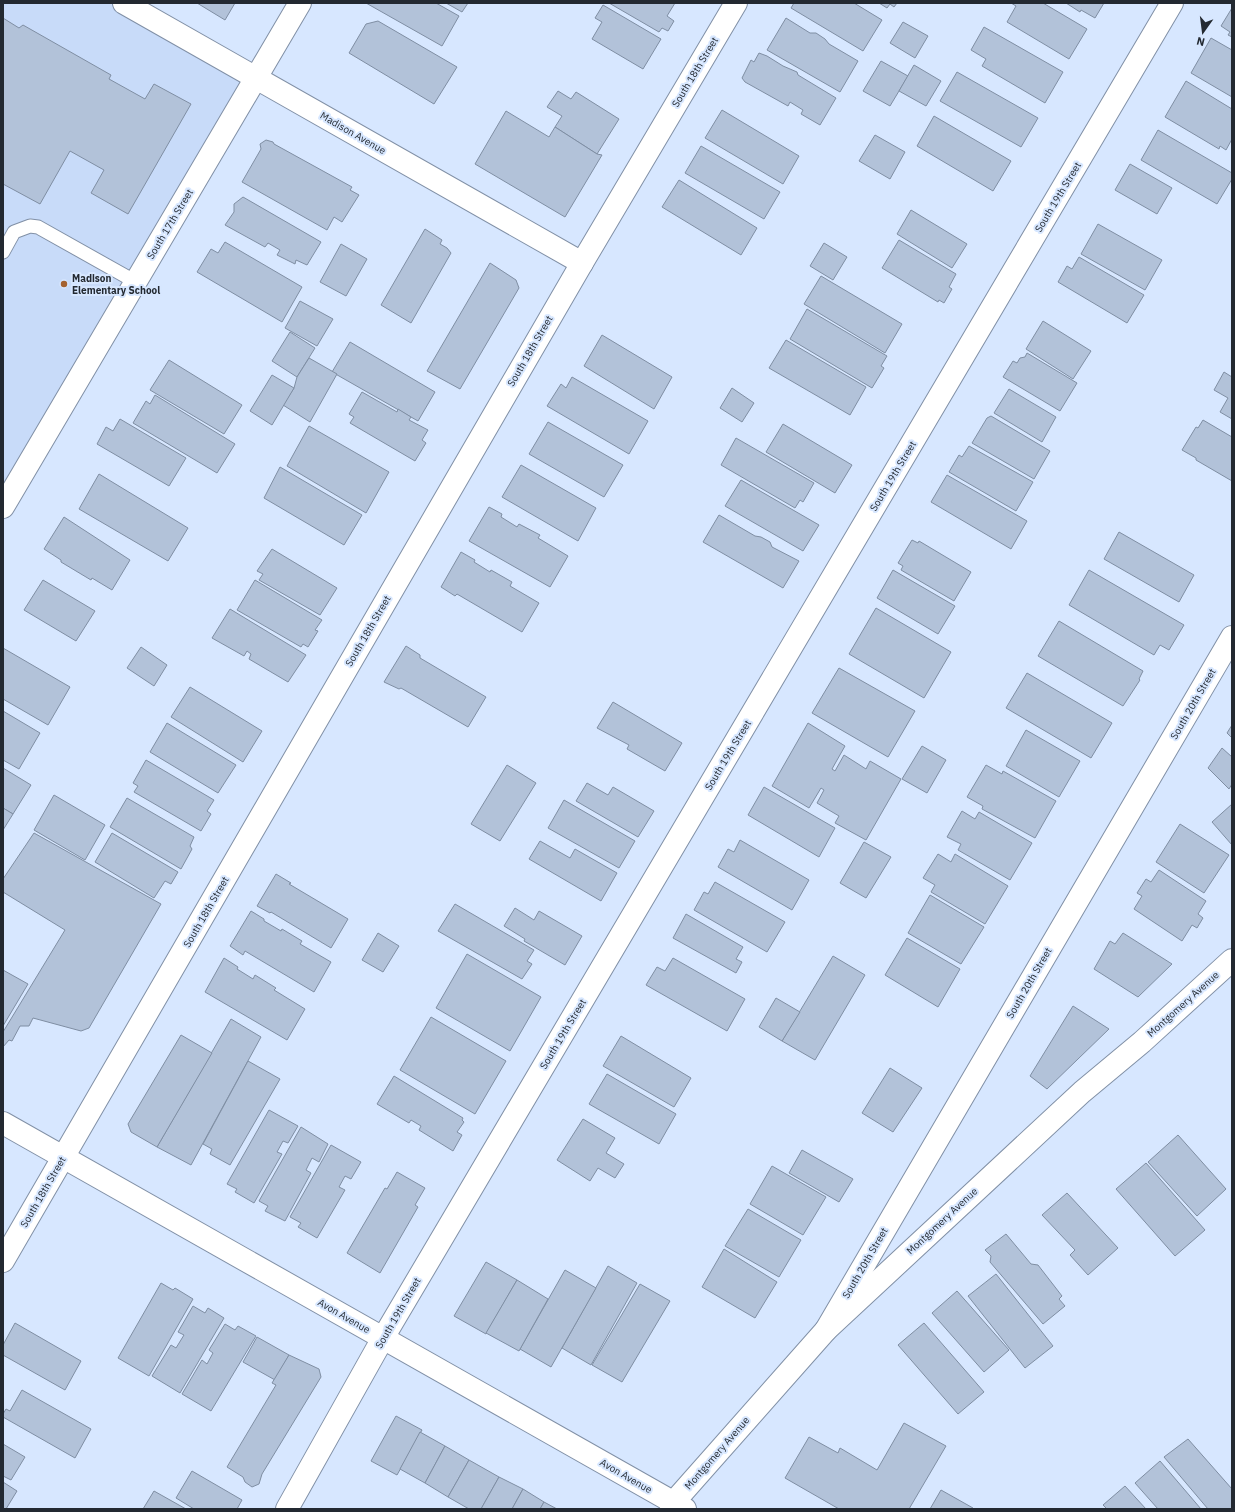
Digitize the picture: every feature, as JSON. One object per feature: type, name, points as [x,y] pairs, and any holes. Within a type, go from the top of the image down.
[{"type":"street","name":"Madison Avenue","points":[[124,3],[582,263]]},
{"type":"street","name":"South 17th Street","points":[[3,507],[300,3]]},
{"type":"street","name":"South 18th Street","points":[[3,1261],[582,263],[736,3]]},
{"type":"street","name":"South 19th Street","points":[[287,1509],[383,1338],[1172,3]]},
{"type":"street","name":"South 20th Street","points":[[826,1330],[1232,637]]},
{"type":"street","name":"Montgomery Avenue","points":[[676,1507],[826,1330],[1082,1092],[1142,1042],[1232,960]]},
{"type":"street","name":"Avon Avenue","points":[[3,1123],[383,1338],[676,1507]]},
{"type":"lane","points":[[3,252],[14,232],[30,226],[38,227],[136,282]]},
{"type":"shaded area","name":"Madison Elementary School","points":[[3,3],[110,3],[247,81],[3,487]]},
{"type":"building","points":[[197,3],[235,3],[225,20]]},
{"type":"building","points":[[366,3],[436,3],[459,16],[442,46]]},
{"type":"building","points":[[446,3],[468,3],[462,12]]},
{"type":"building","points":[[609,3],[675,3],[667,16],[674,21],[668,31],[662,28],[659,32]]},
{"type":"building","points":[[794,3],[854,3],[882,20],[863,51],[791,8]]},
{"type":"building","points":[[879,3],[897,3],[894,7],[890,4],[887,8]]},
{"type":"building","points":[[1011,3],[1043,3],[1087,29],[1069,59],[1007,22],[1016,6]]},
{"type":"building","points":[[1066,3],[1104,3],[1095,18],[1081,10],[1080,12]]},
{"type":"building","points":[[603,5],[661,39],[643,69],[592,39],[602,22],[595,18]]},
{"type":"building","points":[[1232,8],[1232,37],[1228,35],[1230,32],[1221,26]]},
{"type":"building","points":[[3,18],[19,28],[23,25],[111,75],[109,79],[145,99],[154,84],[191,104],[128,214],[91,193],[104,170],[70,151],[40,204],[3,184]]},
{"type":"building","points":[[786,18],[810,33],[816,33],[825,39],[829,44],[858,61],[840,92],[767,50]]},
{"type":"building","points":[[378,21],[457,67],[434,104],[349,53],[366,24]]},
{"type":"building","points":[[903,22],[928,36],[915,58],[890,43]]},
{"type":"building","points":[[984,27],[1063,72],[1045,103],[982,66],[986,59],[971,50]]},
{"type":"building","points":[[1211,38],[1232,50],[1232,97],[1191,73]]},
{"type":"building","points":[[759,53],[797,72],[798,75],[836,98],[820,125],[801,114],[803,110],[790,102],[788,106],[745,82],[742,78],[751,60],[754,62]]},
{"type":"building","points":[[881,61],[908,76],[890,106],[863,91]]},
{"type":"building","points":[[914,65],[941,81],[926,106],[899,91]]},
{"type":"building","points":[[957,72],[1038,118],[1021,147],[940,101]]},
{"type":"building","points":[[1186,81],[1232,109],[1232,139],[1226,150],[1220,146],[1219,149],[1165,117]]},
{"type":"building","points":[[558,91],[571,99],[576,92],[619,119],[597,154],[555,127],[562,116],[547,107]]},
{"type":"building","points":[[722,110],[799,156],[783,184],[705,138]]},
{"type":"building","points":[[506,111],[549,137],[555,127],[597,154],[602,155],[565,217],[475,164]]},
{"type":"building","points":[[934,116],[1011,161],[993,191],[917,146]]},
{"type":"building","points":[[1158,130],[1232,173],[1232,179],[1217,204],[1141,160]]},
{"type":"building","points":[[875,135],[905,152],[890,179],[859,161]]},
{"type":"building","points":[[266,140],[273,142],[274,144],[352,187],[350,190],[359,195],[342,222],[334,217],[327,230],[242,182],[261,149],[260,144]]},
{"type":"building","points":[[701,146],[780,192],[764,219],[685,173]]},
{"type":"building","points":[[1130,164],[1172,188],[1157,214],[1115,190]]},
{"type":"building","points":[[679,180],[757,228],[741,255],[662,207]]},
{"type":"building","points":[[243,197],[321,242],[307,265],[296,260],[295,264],[277,255],[280,250],[268,243],[265,247],[225,225],[234,212],[234,204]]},
{"type":"building","points":[[911,210],[967,244],[952,268],[897,234]]},
{"type":"building","points":[[1098,224],[1162,260],[1145,290],[1081,254]]},
{"type":"building","points":[[425,229],[442,240],[440,244],[447,248],[451,253],[411,323],[381,305]]},
{"type":"building","points":[[899,240],[956,274],[949,287],[952,289],[944,303],[939,300],[938,302],[882,268]]},
{"type":"building","points":[[225,242],[302,287],[282,322],[197,272],[211,249],[218,253]]},
{"type":"building","points":[[824,243],[847,257],[833,280],[810,266]]},
{"type":"building","points":[[341,244],[367,259],[346,296],[320,282]]},
{"type":"building","points":[[1079,257],[1144,295],[1127,323],[1058,282],[1067,266],[1072,269]]},
{"type":"building","points":[[490,263],[516,280],[519,288],[460,389],[427,371]]},
{"type":"building","points":[[821,276],[902,324],[885,353],[804,304]]},
{"type":"building","points":[[300,301],[333,319],[317,346],[285,328]]},
{"type":"building","points":[[807,309],[887,356],[881,366],[884,368],[872,388],[790,339]]},
{"type":"building","points":[[1043,321],[1091,351],[1073,379],[1026,349]]},
{"type":"building","points":[[290,332],[315,348],[297,377],[272,361]]},
{"type":"building","points":[[602,335],[672,377],[654,409],[584,366]]},
{"type":"building","points":[[786,340],[866,387],[850,415],[769,368]]},
{"type":"building","points":[[350,342],[435,392],[418,421],[332,372]]},
{"type":"building","points":[[1027,353],[1077,383],[1060,411],[1003,377],[1013,361],[1017,363],[1020,358],[1025,357]]},
{"type":"building","points":[[309,358],[337,374],[310,422],[283,405],[294,388],[297,377]]},
{"type":"building","points":[[169,360],[242,405],[224,434],[150,390]]},
{"type":"building","points":[[1224,372],[1232,377],[1232,419],[1220,412],[1228,398],[1214,390]]},
{"type":"building","points":[[272,375],[294,388],[272,425],[250,411]]},
{"type":"building","points":[[572,377],[648,421],[629,454],[547,406],[561,384],[566,388]]},
{"type":"building","points":[[732,388],[754,403],[742,422],[720,408]]},
{"type":"building","points":[[1009,389],[1056,417],[1042,442],[994,413]]},
{"type":"building","points":[[362,392],[397,412],[398,409],[411,417],[409,420],[428,430],[422,440],[426,443],[415,461],[350,423],[354,417],[349,414]]},
{"type":"building","points":[[155,395],[235,444],[217,473],[133,423],[146,401],[150,404]]},
{"type":"building","points":[[991,416],[1050,451],[1034,479],[972,443],[987,418]]},
{"type":"building","points":[[120,419],[186,458],[169,486],[97,444],[106,427],[113,431]]},
{"type":"building","points":[[1203,420],[1232,437],[1232,481],[1182,450],[1196,427],[1198,428]]},
{"type":"building","points":[[548,422],[623,465],[604,497],[529,454]]},
{"type":"building","points":[[783,424],[852,465],[835,493],[766,452]]},
{"type":"building","points":[[309,426],[389,472],[366,513],[287,466]]},
{"type":"building","points":[[736,438],[814,483],[803,502],[800,500],[795,508],[721,465]]},
{"type":"building","points":[[969,446],[1033,482],[1016,511],[949,472],[959,455],[962,457]]},
{"type":"building","points":[[521,465],[596,508],[578,541],[502,497]]},
{"type":"building","points":[[280,467],[362,515],[344,545],[264,498]]},
{"type":"building","points":[[99,474],[188,528],[168,561],[79,509]]},
{"type":"building","points":[[947,475],[1027,521],[1011,549],[931,502]]},
{"type":"building","points":[[741,480],[819,525],[803,551],[725,506]]},
{"type":"building","points":[[489,507],[502,514],[501,517],[517,527],[519,524],[540,535],[538,538],[568,556],[550,587],[469,541]]},
{"type":"building","points":[[719,515],[755,536],[761,537],[770,542],[772,547],[799,561],[783,588],[703,542]]},
{"type":"building","points":[[64,517],[130,560],[112,590],[92,578],[91,580],[61,562],[61,560],[44,549]]},
{"type":"building","points":[[1119,532],[1194,575],[1179,602],[1104,559]]},
{"type":"building","points":[[912,540],[918,543],[919,541],[971,572],[954,601],[901,570],[903,566],[898,563]]},
{"type":"building","points":[[272,549],[337,588],[320,615],[259,580],[263,574],[257,571]]},
{"type":"building","points":[[461,552],[475,560],[474,562],[490,572],[491,570],[512,582],[510,586],[539,603],[522,632],[457,594],[455,596],[441,587]]},
{"type":"building","points":[[893,570],[955,606],[938,634],[877,598]]},
{"type":"building","points":[[1089,570],[1184,625],[1169,650],[1160,645],[1154,655],[1069,605]]},
{"type":"building","points":[[43,580],[95,611],[76,641],[24,610]]},
{"type":"building","points":[[255,580],[322,620],[315,630],[318,631],[308,647],[303,644],[301,647],[237,610]]},
{"type":"building","points":[[876,608],[951,652],[924,698],[849,654]]},
{"type":"building","points":[[230,609],[306,655],[288,682],[249,659],[251,654],[247,651],[244,656],[212,638]]},
{"type":"building","points":[[1059,621],[1143,671],[1139,679],[1140,680],[1123,706],[1038,656]]},
{"type":"building","points":[[406,646],[420,655],[420,658],[486,697],[468,727],[401,688],[399,689],[384,682]]},
{"type":"building","points":[[141,647],[167,665],[154,686],[127,668]]},
{"type":"building","points":[[3,648],[70,687],[48,725],[3,699]]},
{"type":"building","points":[[839,668],[915,711],[888,757],[812,713]]},
{"type":"building","points":[[1027,673],[1112,723],[1091,758],[1006,708]]},
{"type":"building","points":[[190,687],[262,731],[243,762],[171,717]]},
{"type":"building","points":[[613,702],[682,743],[665,771],[627,749],[629,745],[597,728]]},
{"type":"building","points":[[3,711],[40,733],[19,769],[3,760]]},
{"type":"building","points":[[167,723],[236,765],[218,793],[150,752]]},
{"type":"building","points":[[808,723],[845,746],[832,769],[835,771],[844,755],[866,769],[870,761],[901,779],[866,840],[835,823],[839,816],[817,803],[824,790],[821,788],[809,808],[772,786]]},
{"type":"building","points":[[1232,725],[1232,738],[1227,733]]},
{"type":"building","points":[[1026,730],[1080,761],[1059,797],[1006,766]]},
{"type":"building","points":[[922,746],[946,760],[927,793],[902,779]]},
{"type":"building","points":[[1222,748],[1232,757],[1232,784],[1229,789],[1208,768]]},
{"type":"building","points":[[146,760],[214,800],[207,811],[211,814],[201,831],[134,792],[138,786],[133,783]]},
{"type":"building","points":[[507,765],[536,783],[500,841],[471,824]]},
{"type":"building","points":[[986,765],[1002,774],[1003,771],[1056,801],[1035,838],[982,809],[983,806],[967,797]]},
{"type":"building","points":[[3,768],[31,785],[13,814],[3,808]]},
{"type":"building","points":[[587,783],[608,795],[613,787],[654,811],[638,837],[576,801]]},
{"type":"building","points":[[764,787],[835,828],[819,857],[748,815]]},
{"type":"building","points":[[54,795],[105,825],[85,860],[34,830]]},
{"type":"building","points":[[127,798],[194,837],[190,846],[192,849],[181,869],[110,827]]},
{"type":"building","points":[[564,800],[635,841],[619,868],[548,828]]},
{"type":"building","points":[[1232,804],[1232,845],[1212,822]]},
{"type":"building","points":[[3,808],[13,814],[3,830]]},
{"type":"building","points":[[962,811],[975,819],[979,812],[1032,843],[1010,880],[958,850],[961,844],[947,837]]},
{"type":"building","points":[[1180,824],[1229,855],[1204,893],[1156,862]]},
{"type":"building","points":[[34,833],[161,904],[89,1028],[81,1031],[33,1018],[29,1026],[20,1026],[12,1041],[9,1040],[3,1047],[3,1032],[65,930],[3,892],[3,879]]},
{"type":"building","points":[[112,833],[178,872],[171,884],[165,881],[154,898],[95,862]]},
{"type":"building","points":[[740,840],[809,880],[792,910],[718,867],[728,849],[734,852]]},
{"type":"building","points":[[540,841],[570,858],[575,849],[617,873],[601,901],[529,859]]},
{"type":"building","points":[[864,842],[891,857],[866,898],[840,883]]},
{"type":"building","points":[[938,854],[951,862],[955,854],[1008,886],[985,924],[931,892],[935,885],[923,878]]},
{"type":"building","points":[[1159,870],[1206,901],[1198,914],[1203,918],[1197,928],[1192,925],[1182,941],[1134,909],[1142,896],[1137,893],[1146,879],[1151,882]]},
{"type":"building","points":[[276,874],[291,883],[289,884],[348,919],[331,948],[271,912],[270,913],[257,906]]},
{"type":"building","points":[[715,882],[785,922],[767,952],[694,910],[704,892],[708,894]]},
{"type":"building","points":[[930,895],[984,927],[961,964],[908,933]]},
{"type":"building","points":[[455,904],[534,950],[527,961],[532,964],[522,979],[438,931]]},
{"type":"building","points":[[515,908],[534,920],[539,911],[582,936],[565,965],[524,941],[525,939],[504,926]]},
{"type":"building","points":[[251,911],[281,931],[282,929],[302,941],[300,944],[331,962],[314,992],[245,951],[243,955],[230,946]]},
{"type":"building","points":[[686,914],[743,947],[736,959],[742,962],[736,973],[673,938]]},
{"type":"building","points":[[378,933],[399,946],[383,972],[362,960]]},
{"type":"building","points":[[1123,933],[1172,964],[1138,997],[1094,969],[1110,941],[1115,944]]},
{"type":"building","points":[[907,938],[960,969],[938,1007],[885,975]]},
{"type":"building","points":[[467,954],[541,997],[510,1051],[436,1008]]},
{"type":"building","points":[[833,956],[865,975],[815,1060],[782,1041]]},
{"type":"building","points":[[224,958],[238,967],[237,969],[253,979],[255,975],[276,988],[274,990],[305,1009],[287,1040],[205,992]]},
{"type":"building","points":[[673,958],[745,999],[727,1031],[646,985],[657,967],[665,971]]},
{"type":"building","points":[[3,970],[28,984],[3,1026]]},
{"type":"building","points":[[776,998],[800,1012],[782,1041],[759,1027]]},
{"type":"building","points":[[1073,1006],[1109,1029],[1047,1089],[1030,1076]]},
{"type":"building","points":[[431,1017],[506,1061],[475,1114],[400,1070]]},
{"type":"building","points":[[231,1019],[261,1037],[191,1165],[157,1147]]},
{"type":"building","points":[[181,1035],[212,1053],[157,1147],[131,1132],[128,1124]]},
{"type":"building","points":[[621,1036],[691,1078],[674,1107],[603,1066]]},
{"type":"building","points":[[248,1061],[280,1079],[230,1165],[210,1154],[212,1149],[203,1144]]},
{"type":"building","points":[[890,1068],[922,1088],[893,1132],[862,1113]]},
{"type":"building","points":[[607,1074],[676,1114],[659,1144],[589,1104]]},
{"type":"building","points":[[394,1076],[463,1118],[462,1120],[464,1122],[457,1132],[462,1135],[453,1151],[419,1130],[421,1126],[411,1120],[409,1123],[377,1104]]},
{"type":"building","points":[[269,1110],[298,1126],[288,1143],[283,1141],[277,1152],[282,1154],[254,1203],[235,1192],[237,1189],[227,1184]]},
{"type":"building","points":[[583,1119],[615,1138],[606,1153],[624,1164],[615,1178],[598,1168],[590,1181],[557,1160]]},
{"type":"building","points":[[301,1127],[328,1144],[319,1162],[312,1158],[306,1170],[311,1173],[285,1221],[265,1211],[268,1206],[259,1201]]},
{"type":"building","points":[[1178,1135],[1226,1189],[1197,1216],[1148,1162]]},
{"type":"building","points":[[331,1145],[361,1162],[351,1179],[345,1176],[339,1187],[345,1190],[317,1238],[298,1227],[301,1223],[290,1217]]},
{"type":"building","points":[[802,1150],[853,1179],[839,1202],[789,1173]]},
{"type":"building","points":[[1146,1163],[1205,1230],[1175,1256],[1116,1189]]},
{"type":"building","points":[[772,1166],[826,1197],[803,1235],[750,1204]]},
{"type":"building","points":[[397,1172],[425,1188],[415,1205],[418,1207],[380,1273],[347,1253],[385,1188],[387,1189]]},
{"type":"building","points":[[1067,1193],[1118,1248],[1088,1275],[1070,1255],[1075,1250],[1042,1215]]},
{"type":"building","points":[[748,1209],[801,1240],[779,1277],[725,1246]]},
{"type":"building","points":[[1006,1234],[1031,1264],[1038,1265],[1062,1296],[1059,1299],[1065,1306],[1043,1324],[990,1262],[991,1256],[985,1250]]},
{"type":"building","points":[[724,1249],[777,1282],[755,1318],[702,1287]]},
{"type":"building","points":[[486,1262],[517,1280],[486,1334],[454,1316]]},
{"type":"building","points":[[608,1266],[637,1283],[591,1365],[562,1348]]},
{"type":"building","points":[[565,1270],[596,1288],[551,1367],[520,1349]]},
{"type":"building","points":[[996,1274],[1053,1346],[1025,1368],[968,1296]]},
{"type":"building","points":[[517,1280],[548,1299],[519,1351],[486,1333]]},
{"type":"building","points":[[161,1283],[173,1290],[175,1288],[193,1299],[149,1376],[118,1358]]},
{"type":"building","points":[[640,1284],[670,1301],[622,1382],[592,1365]]},
{"type":"building","points":[[957,1291],[1009,1350],[984,1372],[932,1313]]},
{"type":"building","points":[[193,1306],[205,1313],[208,1308],[224,1318],[180,1393],[152,1376],[171,1345],[176,1348],[184,1335],[178,1332]]},
{"type":"building","points":[[15,1323],[81,1361],[65,1390],[3,1355],[3,1345]]},
{"type":"building","points":[[924,1323],[984,1392],[958,1414],[898,1345]]},
{"type":"building","points":[[225,1324],[235,1330],[238,1326],[256,1336],[211,1411],[182,1394],[202,1360],[207,1364],[213,1353],[209,1350]]},
{"type":"building","points":[[257,1337],[289,1355],[275,1380],[243,1362]]},
{"type":"building","points":[[289,1355],[319,1369],[321,1377],[262,1474],[259,1484],[252,1487],[245,1482],[243,1477],[227,1467],[276,1385],[272,1383]]},
{"type":"building","points":[[22,1390],[91,1429],[75,1458],[3,1417],[6,1409],[10,1411]]},
{"type":"building","points":[[396,1416],[422,1430],[397,1475],[371,1461]]},
{"type":"building","points":[[904,1423],[946,1446],[909,1509],[839,1509],[785,1478],[809,1437],[838,1453],[840,1448],[877,1470]]},
{"type":"building","points":[[420,1432],[445,1446],[425,1483],[400,1469]]},
{"type":"building","points":[[1188,1439],[1232,1489],[1232,1509],[1208,1509],[1164,1457]]},
{"type":"building","points":[[3,1444],[25,1457],[11,1480],[3,1476]]},
{"type":"building","points":[[445,1446],[469,1460],[448,1497],[425,1483]]},
{"type":"building","points":[[469,1460],[499,1477],[481,1509],[469,1509],[448,1497]]},
{"type":"building","points":[[1160,1461],[1201,1509],[1158,1509],[1135,1483]]},
{"type":"building","points":[[192,1471],[242,1500],[237,1509],[194,1509],[176,1498]]},
{"type":"building","points":[[499,1477],[523,1489],[512,1509],[481,1509]]},
{"type":"building","points":[[3,1482],[17,1491],[6,1509],[3,1509]]},
{"type":"building","points":[[1125,1486],[1146,1509],[1107,1509],[1103,1505]]},
{"type":"building","points":[[523,1489],[544,1502],[540,1509],[512,1509]]},
{"type":"building","points":[[941,1490],[973,1508],[973,1509],[930,1509]]},
{"type":"building","points":[[154,1491],[186,1509],[143,1509]]},
{"type":"building","points":[[544,1502],[557,1509],[540,1509]]},
{"type":"place","name":"Madison Elementary School","points":[[64,284]]}]
